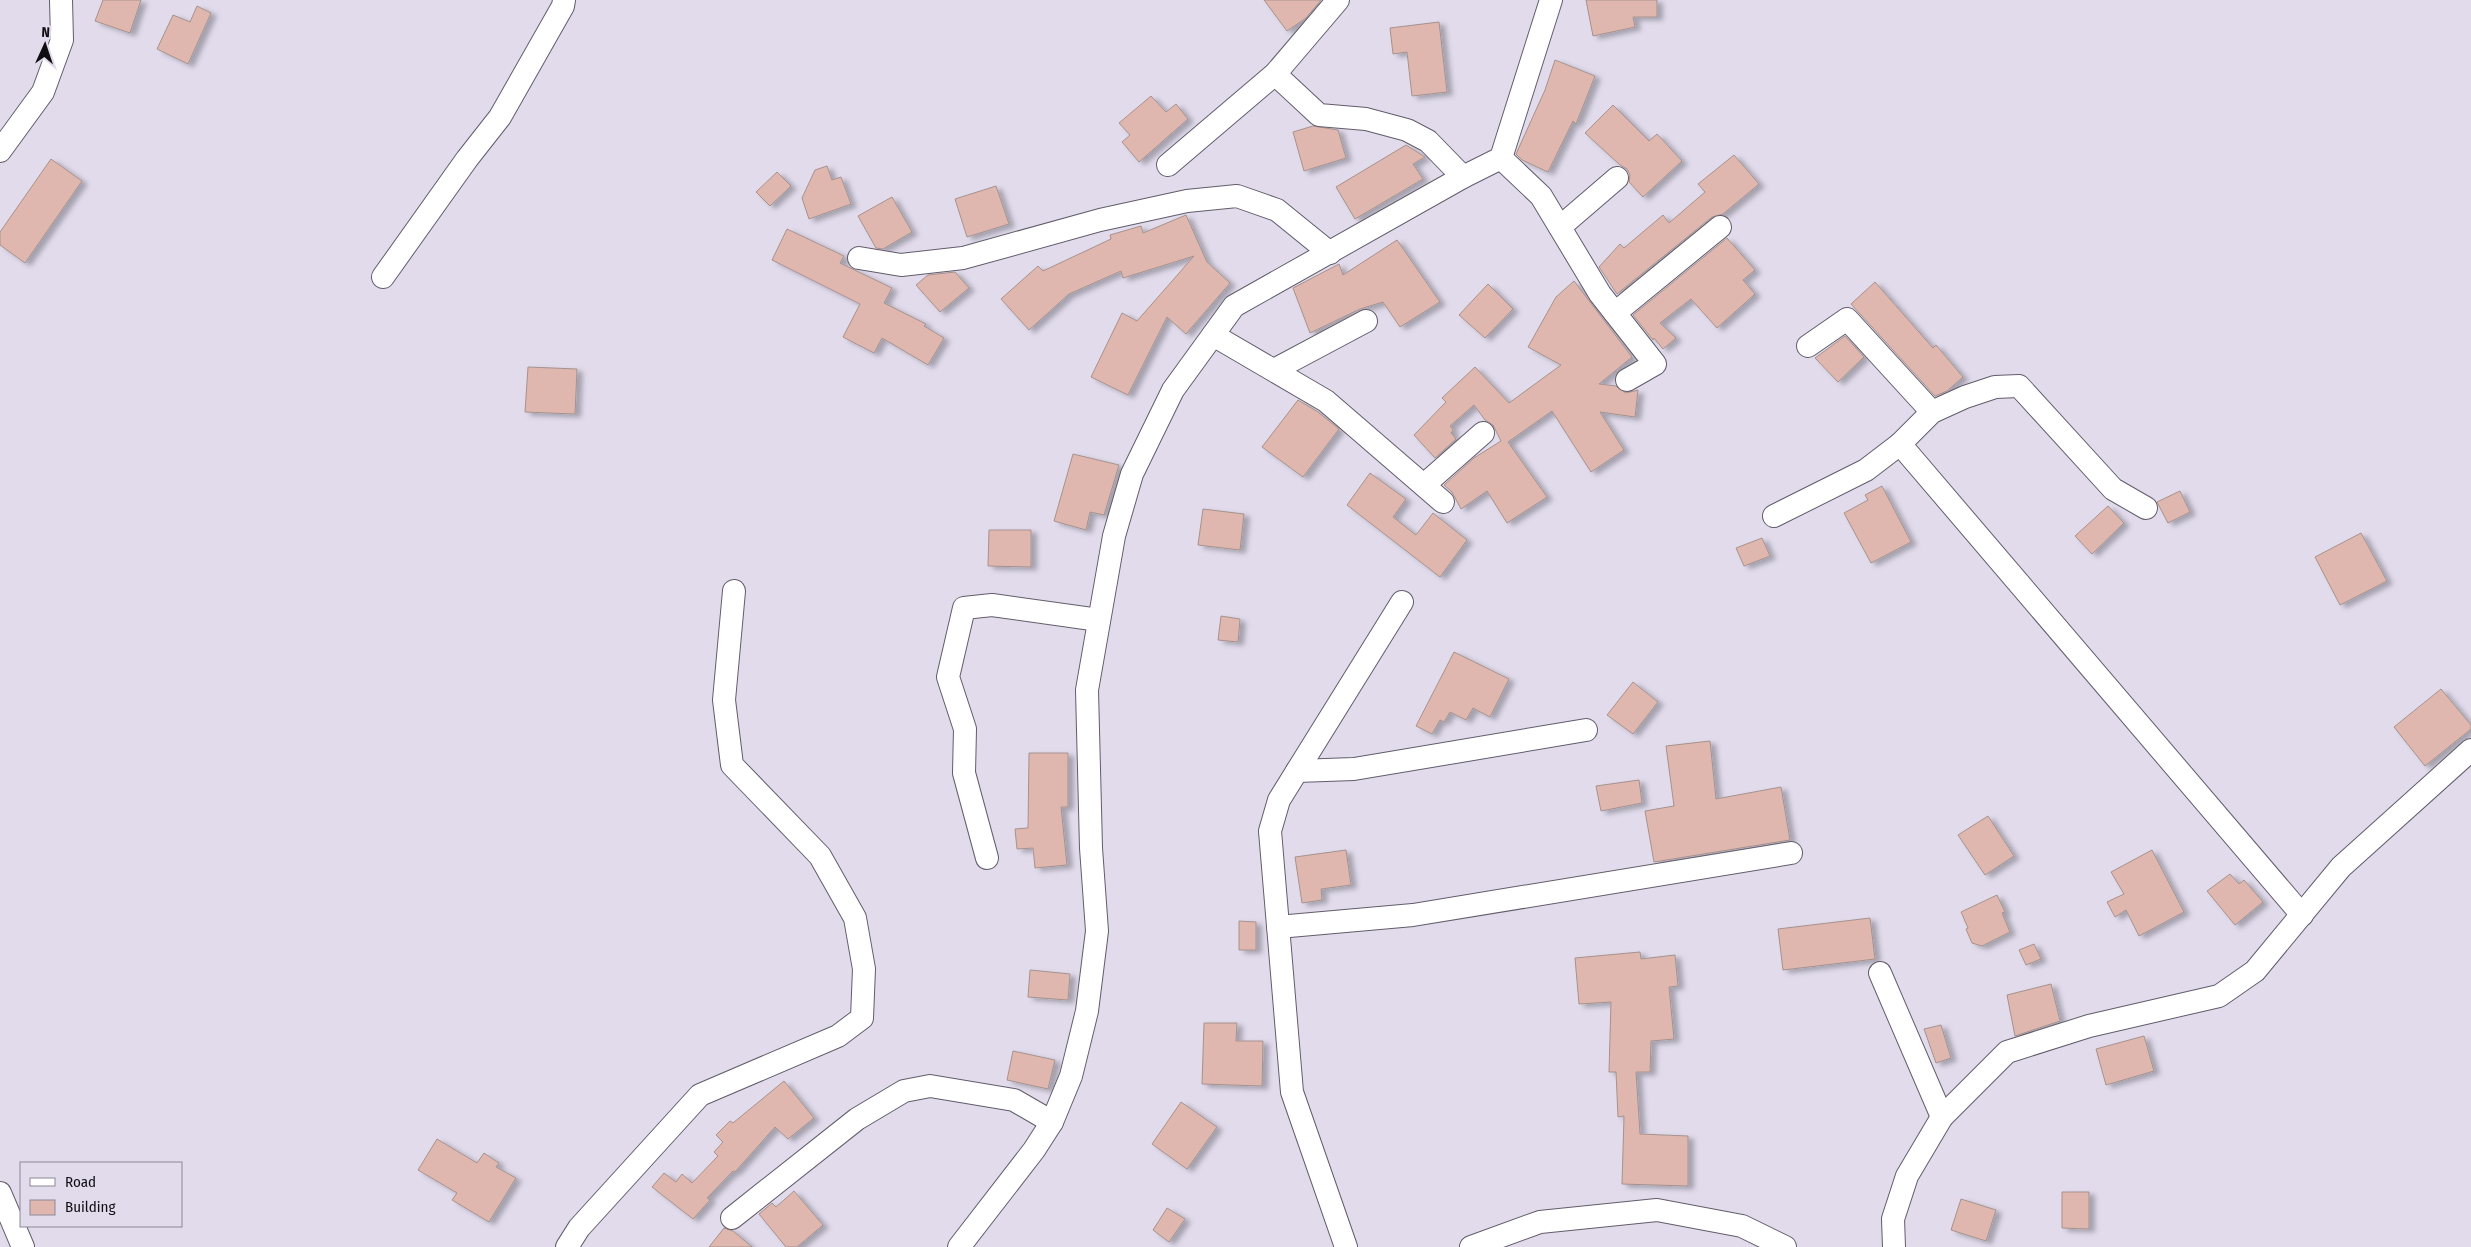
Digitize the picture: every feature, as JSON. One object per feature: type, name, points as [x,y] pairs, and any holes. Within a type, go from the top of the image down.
[{"type":"street","points":[[0,151],[43,92],[62,40],[61,0]]},
{"type":"street","points":[[383,277],[467,159],[500,117],[563,6],[564,0]]},
{"type":"street","points":[[1168,165],[1274,74],[1338,0]]},
{"type":"street","points":[[959,1247],[1034,1150],[1052,1122],[1071,1076],[1087,1011],[1097,931],[1090,848],[1087,690],[1114,536],[1132,474],[1173,390],[1234,306],[1463,177],[1501,158],[1551,0]]},
{"type":"street","points":[[1274,74],[1319,115],[1366,119],[1407,130],[1421,137],[1428,141],[1463,177]]},
{"type":"street","points":[[1501,158],[1541,196],[1600,294],[1655,364],[1627,380]]},
{"type":"street","points":[[1560,227],[1617,178]]},
{"type":"street","points":[[859,258],[901,264],[963,258],[1100,220],[1187,201],[1237,196],[1277,210],[1330,253]]},
{"type":"street","points":[[1615,313],[1720,227]]},
{"type":"street","points":[[1808,346],[1847,319],[1932,412]]},
{"type":"street","points":[[1274,370],[1366,321]]},
{"type":"street","points":[[1213,335],[1326,401],[1443,502]]},
{"type":"street","points":[[1774,516],[1866,470],[1900,444],[1932,412],[1965,397],[1995,388],[2019,386],[2113,489],[2146,508]]},
{"type":"street","points":[[1424,485],[1482,433]]},
{"type":"street","points":[[1900,444],[2302,915]]},
{"type":"street","points":[[566,1247],[579,1228],[700,1095],[838,1036],[862,1018],[864,969],[855,918],[820,856],[732,765],[724,700],[734,591]]},
{"type":"street","points":[[1346,1247],[1292,1092],[1270,831],[1279,800],[1402,602]]},
{"type":"street","points":[[987,858],[964,773],[965,729],[948,677],[964,608],[992,605],[1099,620]]},
{"type":"street","points":[[1297,771],[1354,769],[1586,730]]},
{"type":"street","points":[[1894,1247],[1893,1219],[1907,1176],[1942,1117],[2007,1052],[2089,1026],[2219,996],[2255,971],[2341,867],[2471,750]]},
{"type":"street","points":[[1278,927],[1413,915],[1791,853]]},
{"type":"street","points":[[1880,973],[1942,1117]]},
{"type":"street","points":[[732,1218],[857,1119],[904,1091],[930,1086],[1014,1100],[1052,1122]]},
{"type":"street","points":[[0,1193],[23,1247]]},
{"type":"street","points":[[1471,1247],[1512,1240],[1540,1222],[1657,1210],[1740,1237],[1785,1247]]},
{"type":"building","points":[[103,0],[141,0],[130,33],[95,21]]},
{"type":"building","points":[[1264,0],[1321,0],[1306,18],[1287,31]]},
{"type":"building","points":[[1586,0],[1657,0],[1657,17],[1633,17],[1635,27],[1593,36]]},
{"type":"building","points":[[197,6],[211,13],[188,64],[157,49],[173,15],[190,22]]},
{"type":"building","points":[[1439,22],[1447,92],[1412,96],[1407,52],[1393,54],[1390,28]]},
{"type":"building","points":[[1555,60],[1595,76],[1576,124],[1573,121],[1548,172],[1522,160],[1516,154],[1545,90]]},
{"type":"building","points":[[1151,96],[1166,112],[1176,104],[1188,119],[1139,162],[1122,142],[1130,135],[1119,123]]},
{"type":"building","points":[[1613,105],[1649,141],[1657,134],[1682,161],[1643,197],[1629,182],[1630,175],[1627,169],[1620,165],[1585,133]]},
{"type":"building","points":[[1313,126],[1338,130],[1346,158],[1304,171],[1293,132]]},
{"type":"building","points":[[1406,145],[1425,157],[1413,164],[1423,179],[1355,219],[1336,187]]},
{"type":"building","points":[[1734,155],[1759,184],[1723,214],[1712,217],[1617,294],[1599,267],[1620,244],[1624,248],[1663,215],[1669,223],[1705,192],[1698,184]]},
{"type":"building","points":[[51,159],[82,181],[25,263],[0,245],[0,232]]},
{"type":"building","points":[[827,166],[832,180],[841,177],[851,204],[809,219],[802,198],[815,170]]},
{"type":"building","points":[[777,172],[791,186],[770,206],[756,192]]},
{"type":"building","points":[[996,186],[1009,224],[967,237],[955,199]]},
{"type":"building","points":[[892,197],[912,232],[883,249],[876,248],[858,216]]},
{"type":"building","points":[[1186,215],[1207,262],[1230,283],[1186,334],[1167,317],[1128,395],[1091,377],[1122,313],[1137,321],[1194,256],[1123,278],[1121,271],[1069,294],[1029,330],[1001,299],[1038,266],[1043,271],[1111,239],[1110,235],[1141,226],[1143,233]]},
{"type":"building","points":[[787,229],[844,256],[840,263],[892,288],[884,303],[926,324],[924,326],[944,338],[928,365],[882,338],[874,353],[843,337],[860,304],[772,260]]},
{"type":"building","points":[[1727,238],[1755,270],[1743,280],[1755,294],[1717,328],[1691,299],[1660,323],[1676,338],[1663,349],[1654,338],[1653,340],[1633,315]]},
{"type":"building","points":[[1397,240],[1440,302],[1400,327],[1383,302],[1360,309],[1310,333],[1293,288],[1339,264],[1343,275]]},
{"type":"building","points":[[955,272],[969,288],[940,312],[916,285],[928,275]]},
{"type":"building","points":[[1574,281],[1632,357],[1599,384],[1616,386],[1626,393],[1638,390],[1635,417],[1600,412],[1624,450],[1591,472],[1552,411],[1508,442],[1547,497],[1507,523],[1487,491],[1461,509],[1452,492],[1444,485],[1474,458],[1501,441],[1493,425],[1485,420],[1474,405],[1450,426],[1453,430],[1451,433],[1456,439],[1435,458],[1414,435],[1446,402],[1442,398],[1475,367],[1509,403],[1561,365],[1528,347],[1556,297]]},
{"type":"building","points":[[1875,282],[1933,348],[1936,345],[1963,377],[1947,391],[1935,396],[1851,304]]},
{"type":"building","points":[[1488,284],[1513,309],[1485,338],[1459,315]]},
{"type":"building","points":[[1845,336],[1864,357],[1838,382],[1815,358]]},
{"type":"building","points":[[528,367],[577,369],[575,414],[525,412]]},
{"type":"building","points":[[1298,400],[1318,412],[1339,429],[1303,477],[1262,447]]},
{"type":"building","points":[[1073,454],[1119,465],[1104,515],[1090,512],[1086,530],[1054,521]]},
{"type":"building","points":[[1370,473],[1406,499],[1393,517],[1416,535],[1433,513],[1467,540],[1440,577],[1347,505]]},
{"type":"building","points":[[1882,486],[1911,542],[1871,563],[1844,513],[1868,500],[1865,495]]},
{"type":"building","points":[[2180,491],[2190,512],[2168,523],[2157,502]]},
{"type":"building","points":[[2108,506],[2124,523],[2092,554],[2075,536]]},
{"type":"building","points":[[1203,509],[1244,514],[1240,550],[1198,545]]},
{"type":"building","points":[[989,530],[1031,530],[1031,567],[988,566]]},
{"type":"building","points":[[2361,533],[2387,581],[2340,605],[2315,557]]},
{"type":"building","points":[[1762,538],[1770,556],[1744,566],[1736,548]]},
{"type":"building","points":[[1221,616],[1240,619],[1238,642],[1218,640]]},
{"type":"building","points":[[1454,652],[1509,679],[1490,717],[1473,708],[1466,720],[1450,712],[1444,722],[1440,720],[1432,734],[1416,726]]},
{"type":"building","points":[[1633,682],[1658,702],[1633,734],[1607,715]]},
{"type":"building","points":[[2441,689],[2471,725],[2471,729],[2425,766],[2394,727]]},
{"type":"building","points":[[1710,741],[1716,799],[1781,787],[1790,840],[1654,862],[1645,811],[1674,806],[1666,746]]},
{"type":"building","points":[[1029,753],[1068,753],[1068,807],[1061,807],[1067,865],[1035,868],[1033,848],[1017,849],[1015,829],[1028,828]]},
{"type":"building","points":[[1639,780],[1642,803],[1601,811],[1596,786]]},
{"type":"building","points":[[1988,816],[2014,856],[1985,875],[1958,835]]},
{"type":"building","points":[[1346,850],[1351,885],[1321,889],[1322,900],[1302,903],[1295,857]]},
{"type":"building","points":[[2152,850],[2184,912],[2139,936],[2126,910],[2115,917],[2107,902],[2124,894],[2111,872]]},
{"type":"building","points":[[2230,874],[2239,884],[2244,880],[2263,902],[2235,925],[2207,891]]},
{"type":"building","points":[[1997,895],[2005,912],[2002,913],[2010,932],[1982,946],[1972,943],[1961,912]]},
{"type":"building","points":[[1870,918],[1875,959],[1783,970],[1778,929]]},
{"type":"building","points":[[1239,921],[1256,922],[1256,950],[1239,950]]},
{"type":"building","points":[[2034,944],[2041,959],[2026,965],[2019,950]]},
{"type":"building","points":[[1640,952],[1641,959],[1675,955],[1678,986],[1669,987],[1674,1039],[1651,1041],[1650,1072],[1636,1072],[1640,1134],[1688,1136],[1688,1186],[1622,1184],[1624,1116],[1618,1117],[1616,1072],[1609,1072],[1611,1002],[1579,1004],[1575,958]]},
{"type":"building","points":[[1030,970],[1070,974],[1068,1000],[1028,997]]},
{"type":"building","points":[[2051,984],[2060,1021],[2015,1036],[2007,995]]},
{"type":"building","points":[[1204,1023],[1237,1023],[1236,1041],[1263,1041],[1262,1086],[1202,1084]]},
{"type":"building","points":[[1941,1025],[1951,1058],[1936,1063],[1924,1029]]},
{"type":"building","points":[[2144,1036],[2154,1071],[2106,1085],[2096,1049]]},
{"type":"building","points":[[1013,1051],[1055,1060],[1048,1089],[1007,1080]]},
{"type":"building","points":[[784,1081],[814,1118],[788,1139],[775,1127],[735,1172],[733,1171],[707,1198],[710,1200],[693,1219],[652,1187],[664,1173],[676,1182],[682,1174],[692,1183],[718,1156],[714,1152],[723,1142],[716,1135],[730,1121],[733,1123]]},
{"type":"building","points":[[1181,1102],[1217,1127],[1187,1169],[1152,1144]]},
{"type":"building","points":[[437,1139],[477,1163],[484,1153],[499,1163],[496,1167],[516,1178],[489,1222],[452,1200],[457,1193],[418,1170]]},
{"type":"building","points":[[794,1191],[823,1225],[797,1247],[786,1247],[759,1214],[772,1203],[776,1207]]},
{"type":"building","points":[[2062,1192],[2089,1192],[2089,1229],[2062,1228]]},
{"type":"building","points":[[1961,1199],[1996,1210],[1986,1241],[1951,1230]]},
{"type":"building","points":[[1167,1208],[1185,1219],[1169,1242],[1153,1230]]},
{"type":"building","points":[[724,1228],[733,1231],[752,1247],[709,1247]]}]
